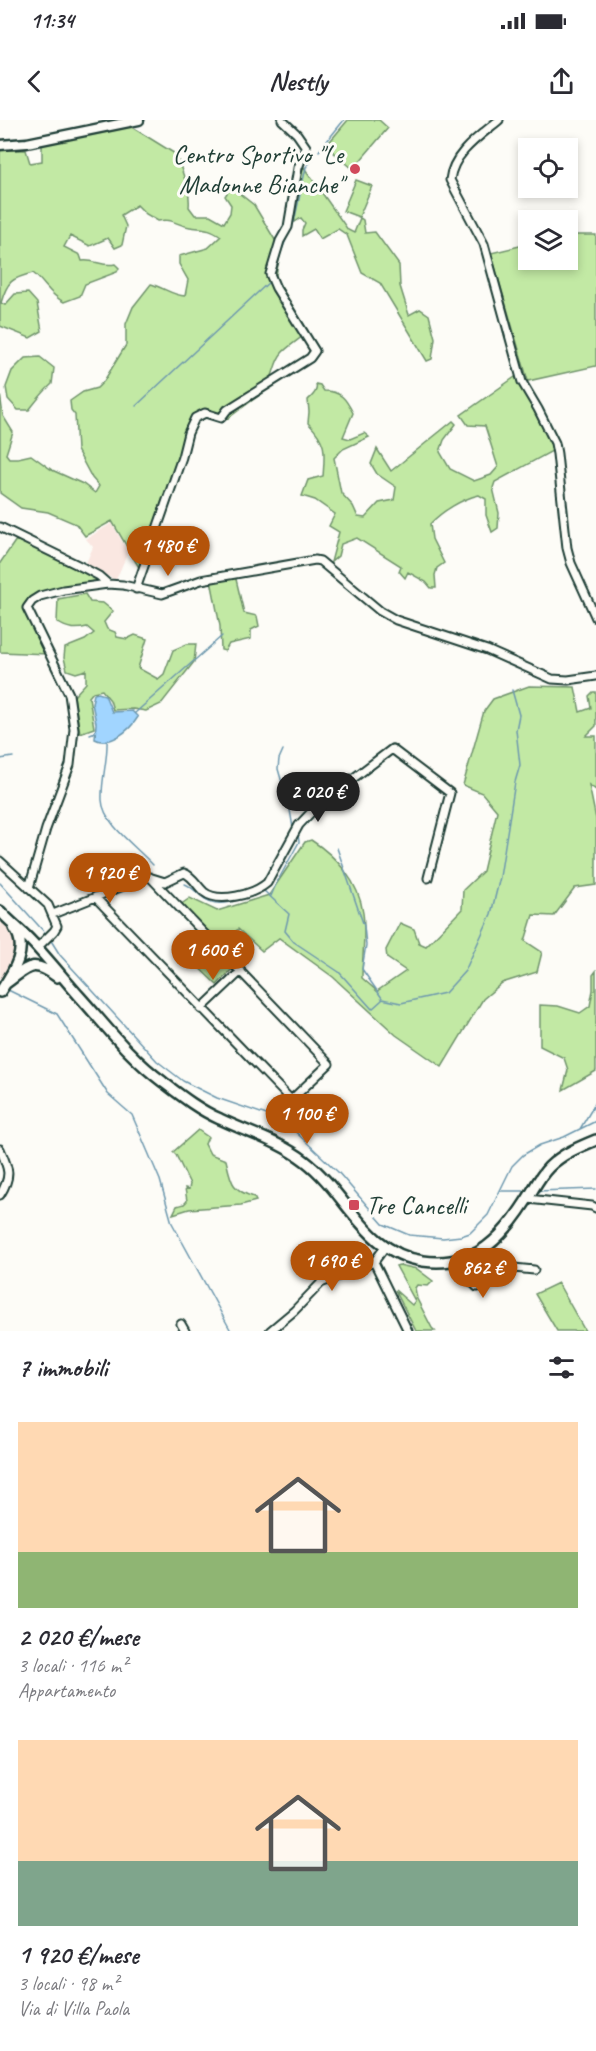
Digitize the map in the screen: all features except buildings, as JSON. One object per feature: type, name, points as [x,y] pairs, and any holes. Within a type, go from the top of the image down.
[{"type":"main road","points":[[3,914],[40,946],[119,1043],[162,1082],[202,1110],[273,1141],[314,1167],[371,1235],[399,1255],[437,1262],[463,1259],[480,1251],[498,1236],[528,1199],[544,1172],[559,1159],[596,1140]]},
{"type":"main road","points":[[3,914],[18,933],[20,968]]},
{"type":"main road","points":[[3,988],[20,968],[24,955],[40,946]]},
{"type":"main road","points":[[20,968],[45,968],[78,994]]},
{"type":"street","points":[[0,145],[27,143],[139,120]]},
{"type":"street","points":[[136,589],[182,457],[188,432],[195,418],[206,413],[221,418],[227,410],[310,358],[315,351],[276,288],[270,274],[280,241],[288,227],[298,168],[306,147],[297,134],[282,120]]},
{"type":"street","points":[[499,120],[472,142],[451,170],[450,180],[484,244],[522,382],[555,442],[567,548],[571,563],[596,618]]},
{"type":"street","points":[[0,527],[84,568],[108,584]]},
{"type":"street","points":[[29,888],[46,829],[70,765],[74,729],[69,694],[27,608],[40,596],[63,590],[108,584],[162,594],[201,580],[315,560],[320,561],[380,611],[396,620],[487,650],[552,679],[568,680],[596,676]]},
{"type":"street","points":[[52,914],[146,877],[165,882],[184,873],[205,893],[219,899],[261,888],[267,883],[299,825],[318,805],[392,749],[450,794],[428,878]]},
{"type":"street","points":[[0,861],[48,905],[57,926],[40,946]]},
{"type":"street","points":[[95,897],[291,1100],[329,1064],[150,877]]},
{"type":"street","points":[[201,1009],[241,971]]},
{"type":"street","points":[[0,1149],[8,1181],[0,1195]]},
{"type":"street","points":[[528,1199],[596,1208]]},
{"type":"street","points":[[270,1331],[294,1311],[321,1283],[374,1262],[385,1247]]},
{"type":"street","points":[[463,1259],[471,1281],[477,1287],[514,1268],[524,1267],[534,1270]]},
{"type":"street","points":[[374,1262],[408,1331]]},
{"type":"shaded area","points":[[112,523],[128,552],[116,580],[90,568],[86,563],[93,547],[86,539]]},
{"type":"shaded area","points":[[0,916],[12,931],[17,948],[14,964],[0,985]]},
{"type":"green space","points":[[348,120],[379,120],[388,128],[353,169],[326,146]]},
{"type":"green space","points":[[130,126],[177,155],[187,187],[189,207],[195,215],[210,215],[224,223],[230,213],[231,205],[225,196],[231,187],[254,205],[281,250],[276,275],[278,282],[308,331],[280,356],[270,380],[273,385],[223,422],[207,418],[197,420],[191,430],[141,571],[112,521],[85,536],[76,524],[48,512],[21,508],[0,493],[0,393],[3,416],[13,432],[6,454],[9,458],[31,455],[52,470],[83,484],[95,493],[99,486],[92,478],[77,450],[75,415],[71,410],[70,401],[83,392],[97,388],[104,381],[126,345],[126,324],[133,307],[151,284],[185,296],[188,280],[179,264],[179,256],[208,248],[221,236],[206,229],[185,226],[168,220],[158,221],[137,205],[121,215],[126,226],[122,245],[115,248],[108,238],[90,246],[70,236],[64,247],[80,255],[82,261],[106,265],[115,264],[119,268],[117,272],[85,284],[80,296],[64,302],[33,273],[15,279],[8,285],[1,303],[5,305],[15,294],[28,293],[37,303],[42,331],[30,338],[0,326],[0,150],[26,150],[30,163],[42,161],[42,141]]},
{"type":"green space","points":[[303,166],[348,230],[354,233],[360,218],[363,220],[365,233],[375,232],[399,265],[400,286],[409,315],[420,309],[429,315],[435,338],[432,359],[427,361],[380,283],[362,273],[347,235],[338,229],[320,239],[314,229],[302,236],[305,223],[301,218],[295,222],[294,215]]},
{"type":"green space","points":[[356,180],[372,186],[359,217],[343,211]]},
{"type":"green space","points":[[578,235],[596,235],[596,366],[528,381],[491,253],[518,246],[518,270],[578,270]]},
{"type":"green space","points":[[40,357],[54,368],[52,384],[29,410],[18,410],[8,399],[6,387],[12,371],[25,358]]},
{"type":"green space","points":[[515,377],[549,436],[554,450],[495,482],[493,488],[499,513],[498,528],[492,532],[486,515],[486,499],[479,495],[446,510],[435,519],[430,524],[432,539],[444,563],[437,568],[436,588],[431,588],[426,582],[408,572],[405,578],[399,571],[401,566],[357,538],[341,544],[338,556],[331,562],[339,532],[329,526],[335,514],[315,500],[302,496],[308,480],[323,476],[322,442],[308,423],[308,400],[316,391],[316,384],[320,385],[324,391],[339,394],[353,413],[343,437],[350,439],[364,433],[369,437],[343,449],[334,458],[341,493],[353,506],[358,517],[365,518],[379,503],[394,500],[396,487],[377,474],[371,464],[377,449],[391,471],[453,421],[456,424],[444,440],[440,452],[450,469],[474,481],[491,475],[498,467],[485,426],[468,425],[461,415]]},
{"type":"green space","points":[[16,540],[66,562],[97,579],[95,583],[37,595],[26,605],[26,616],[47,654],[0,652],[0,563]]},
{"type":"green space","points":[[235,575],[244,613],[257,616],[259,626],[251,630],[251,639],[229,644],[225,651],[221,650],[220,626],[211,580]]},
{"type":"green space","points":[[85,594],[90,602],[103,603],[113,611],[104,622],[107,629],[115,632],[117,637],[127,639],[135,635],[147,639],[138,668],[158,679],[164,674],[173,650],[187,644],[196,644],[194,662],[161,704],[146,711],[113,710],[110,700],[102,690],[93,692],[89,697],[94,728],[80,733],[74,696],[86,683],[86,670],[76,673],[67,670],[64,658],[65,648],[85,640],[94,633],[87,627],[71,628],[57,622],[58,599]]},
{"type":"green space","points":[[529,686],[575,687],[580,712],[591,708],[589,696],[596,692],[596,726],[586,736],[596,736],[596,790],[589,785],[596,819],[596,885],[575,888],[554,916],[533,915],[525,941],[542,952],[537,972],[502,983],[483,999],[442,1067],[396,1035],[333,977],[279,938],[262,951],[238,929],[221,946],[180,905],[190,898],[217,911],[269,895],[305,842],[311,840],[337,862],[357,891],[364,921],[362,978],[377,991],[406,971],[387,958],[386,950],[400,923],[414,929],[419,943],[426,946],[462,909],[463,890],[483,871],[497,811],[482,793],[463,785],[484,711],[493,699]]},
{"type":"green space","points":[[208,943],[234,967],[217,985],[191,960]]},
{"type":"green space","points":[[596,971],[596,1071],[563,1090],[568,1070],[564,1058],[540,1046],[540,1005],[558,1006],[580,1013],[590,1006],[593,975]]},
{"type":"green space","points":[[198,1130],[208,1137],[205,1144],[210,1154],[226,1160],[236,1188],[254,1197],[256,1201],[241,1205],[189,1209],[173,1214],[177,1206],[187,1201],[185,1188],[189,1189],[190,1184],[173,1152]]},
{"type":"green space","points":[[396,1266],[417,1269],[433,1281],[428,1286],[417,1285],[415,1288],[417,1299],[435,1331],[416,1331],[395,1290],[412,1305],[415,1301]]},
{"type":"green space","points":[[558,1283],[585,1331],[557,1331],[535,1294]]},
{"type":"water","points":[[94,694],[105,695],[112,712],[132,711],[138,717],[125,732],[107,741],[95,739],[96,723],[92,703]]},
{"type":"waterway","points":[[319,151],[344,120]]},
{"type":"waterway","points":[[294,222],[306,167],[313,159]]},
{"type":"waterway","points":[[278,260],[289,232]]},
{"type":"waterway","points":[[136,406],[269,282]]},
{"type":"waterway","points":[[135,713],[222,636]]},
{"type":"waterway","points":[[382,999],[401,1003],[445,993],[465,971],[491,914],[520,765],[516,730],[519,715],[512,690]]},
{"type":"waterway","points":[[90,734],[95,732]]},
{"type":"waterway","points":[[107,740],[102,792],[104,809],[115,827],[153,865]]},
{"type":"waterway","points":[[283,750],[278,769],[293,828]]},
{"type":"waterway","points":[[0,759],[13,757]]},
{"type":"waterway","points":[[271,896],[299,842],[298,834]]},
{"type":"waterway","points":[[337,848],[364,926],[366,945],[362,969],[382,998]]},
{"type":"waterway","points":[[0,883],[47,935]]},
{"type":"waterway","points":[[185,884],[205,899],[215,903],[240,899]]},
{"type":"waterway","points":[[261,891],[263,890],[289,914],[285,931],[294,942],[339,972],[372,1009],[382,1000]]},
{"type":"waterway","points":[[50,939],[60,955],[157,1061],[183,1081],[217,1098],[284,1121],[338,1172],[383,1224],[409,1235],[443,1238],[470,1233],[488,1215],[512,1166],[523,1155],[540,1145],[564,1137],[596,1121]]},
{"type":"waterway","points":[[6,991],[57,1014],[108,1094],[132,1115],[160,1180],[172,1223],[231,1331]]},
{"type":"waterway","points":[[580,1129],[596,1102]]},
{"type":"waterway","points":[[537,1191],[596,1189]]},
{"type":"waterway","points":[[501,1191],[526,1191]]},
{"type":"place","name":"Centro Sportivo \"Le Madonne Bianche\"","points":[[355,169]]},
{"type":"place","name":"Tre Cancelli","points":[[354,1205]]}]
